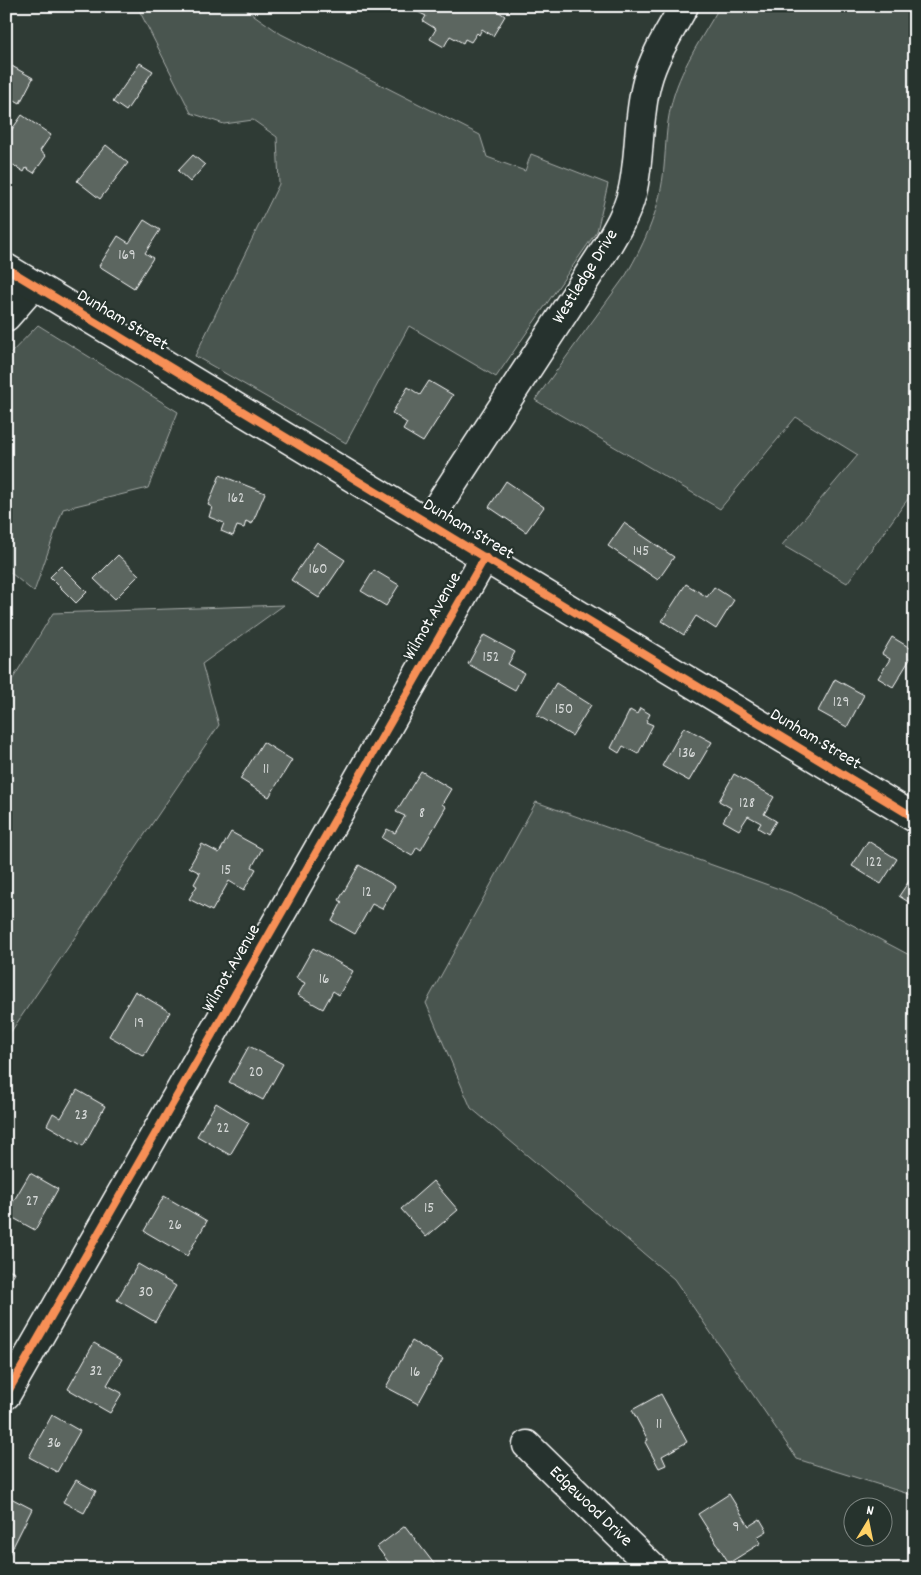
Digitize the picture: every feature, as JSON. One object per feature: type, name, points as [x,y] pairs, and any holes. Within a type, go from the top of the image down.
[{"type":"street","name":"Westledge Drive","points":[[428,523],[619,226],[632,192],[640,120],[647,81],[652,67],[684,6]]},
{"type":"street","name":"Dunham Street","points":[[6,268],[915,818]]},
{"type":"street","points":[[6,317],[34,285]]},
{"type":"street","name":"Wilmot Avenue","points":[[6,1395],[484,558]]},
{"type":"street","name":"Edgewood Drive","points":[[526,1445],[654,1569]]},
{"type":"shaded area","points":[[137,6],[241,6],[281,34],[480,135],[487,157],[525,171],[531,154],[608,184],[597,231],[496,377],[409,326],[346,443],[195,356],[279,184],[277,137],[253,120],[224,124],[191,113]]},
{"type":"shaded area","points":[[720,6],[915,6],[915,492],[913,492],[847,583],[782,545],[858,455],[796,417],[720,509],[535,400],[626,275],[640,249],[660,196],[668,121],[675,93],[692,54]]},
{"type":"shaded area","points":[[38,325],[178,412],[148,488],[63,509],[34,592],[6,569],[6,358]]},
{"type":"shaded area","points":[[284,605],[202,664],[219,725],[6,1039],[6,690],[53,613]]},
{"type":"shaded area","points":[[536,802],[796,895],[915,958],[915,1496],[797,1459],[674,1279],[471,1108],[426,1003]]},
{"type":"building","points":[[416,6],[493,6],[505,16],[493,36],[482,29],[479,35],[477,33],[471,42],[465,39],[463,43],[450,36],[444,47],[430,39],[436,29],[423,21],[426,16],[414,10]]},
{"type":"building","points":[[140,63],[153,71],[126,111],[113,102]]},
{"type":"building","points":[[10,65],[33,78],[20,103],[6,95],[6,73]]},
{"type":"building","points":[[22,115],[51,135],[40,151],[46,156],[34,173],[26,168],[24,172],[7,161],[10,156],[6,154],[6,138]]},
{"type":"building","points":[[106,145],[128,163],[100,199],[77,181]]},
{"type":"building","points":[[193,155],[205,165],[190,182],[178,171]]},
{"type":"building","points":[[144,220],[160,230],[145,253],[153,258],[134,288],[99,266],[118,236],[129,243]]},
{"type":"building","points":[[429,381],[453,395],[423,442],[403,430],[407,423],[392,413],[408,387],[420,395]]},
{"type":"building","points":[[220,475],[265,493],[252,524],[246,521],[244,528],[237,526],[233,536],[221,531],[224,523],[209,517],[212,507],[208,505]]},
{"type":"building","points":[[506,481],[544,507],[526,532],[489,507]]},
{"type":"building","points":[[624,523],[674,557],[658,580],[608,546]]},
{"type":"building","points":[[317,542],[345,560],[319,598],[291,580]]},
{"type":"building","points":[[118,555],[139,575],[115,599],[94,579]]},
{"type":"building","points":[[61,566],[87,592],[76,603],[50,577]]},
{"type":"building","points":[[374,570],[399,585],[386,606],[361,591]]},
{"type":"building","points":[[686,584],[707,597],[714,587],[734,600],[716,629],[696,616],[684,635],[662,621]]},
{"type":"building","points":[[484,635],[515,652],[508,664],[524,673],[515,690],[468,664]]},
{"type":"building","points":[[892,637],[915,651],[893,687],[878,678],[890,659],[882,654]]},
{"type":"building","points":[[835,679],[864,695],[847,727],[818,711]]},
{"type":"building","points":[[556,683],[591,705],[572,736],[537,715]]},
{"type":"building","points":[[640,708],[650,714],[646,722],[653,725],[638,754],[623,746],[619,753],[611,748],[630,710],[637,714]]},
{"type":"building","points":[[684,727],[712,742],[689,781],[662,766]]},
{"type":"building","points":[[263,742],[292,760],[269,797],[240,779]]},
{"type":"building","points":[[421,771],[451,789],[442,804],[446,807],[421,850],[417,847],[412,856],[382,838],[387,829],[395,833],[405,816],[396,812]]},
{"type":"building","points":[[734,774],[774,797],[764,814],[776,821],[768,834],[758,828],[761,823],[748,816],[739,830],[723,821],[731,808],[719,801]]},
{"type":"building","points":[[231,832],[262,849],[252,867],[256,869],[244,890],[229,881],[212,911],[189,899],[197,886],[194,884],[200,873],[189,867],[202,844],[219,853]]},
{"type":"building","points":[[868,841],[897,859],[881,884],[852,866]]},
{"type":"building","points":[[359,865],[395,886],[382,909],[372,904],[355,934],[332,921],[342,902],[339,900]]},
{"type":"building","points":[[915,872],[915,906],[899,896]]},
{"type":"building","points":[[313,948],[353,971],[339,995],[333,991],[323,1009],[298,995],[305,983],[296,978]]},
{"type":"building","points":[[135,991],[170,1012],[144,1056],[109,1036]]},
{"type":"building","points":[[249,1046],[283,1064],[263,1100],[229,1082]]},
{"type":"building","points":[[77,1090],[105,1106],[83,1146],[47,1125],[53,1113],[61,1118]]},
{"type":"building","points":[[216,1103],[249,1123],[230,1155],[197,1136]]},
{"type":"building","points":[[30,1173],[58,1189],[35,1230],[6,1214]]},
{"type":"building","points":[[433,1181],[458,1210],[426,1237],[401,1209]]},
{"type":"building","points":[[164,1196],[207,1221],[187,1256],[144,1231]]},
{"type":"building","points":[[138,1264],[176,1286],[155,1322],[117,1300]]},
{"type":"building","points":[[6,1268],[15,1272],[6,1289]]},
{"type":"building","points":[[412,1341],[443,1359],[418,1404],[386,1387]]},
{"type":"building","points":[[94,1343],[122,1359],[107,1385],[122,1393],[110,1413],[68,1389]]},
{"type":"building","points":[[661,1394],[687,1442],[662,1456],[666,1465],[659,1468],[645,1442],[648,1440],[632,1410]]},
{"type":"building","points":[[52,1415],[80,1431],[57,1472],[29,1457]]},
{"type":"building","points":[[76,1480],[96,1491],[84,1513],[63,1502]]},
{"type":"building","points":[[729,1494],[749,1526],[760,1519],[767,1531],[757,1537],[761,1543],[729,1563],[698,1514]]},
{"type":"building","points":[[7,1496],[32,1509],[9,1555],[6,1553]]},
{"type":"building","points":[[405,1526],[438,1569],[394,1569],[377,1547]]},
{"type":"cycle path","points":[[6,268],[915,818]]},
{"type":"cycle path","points":[[6,1395],[485,557]]}]
